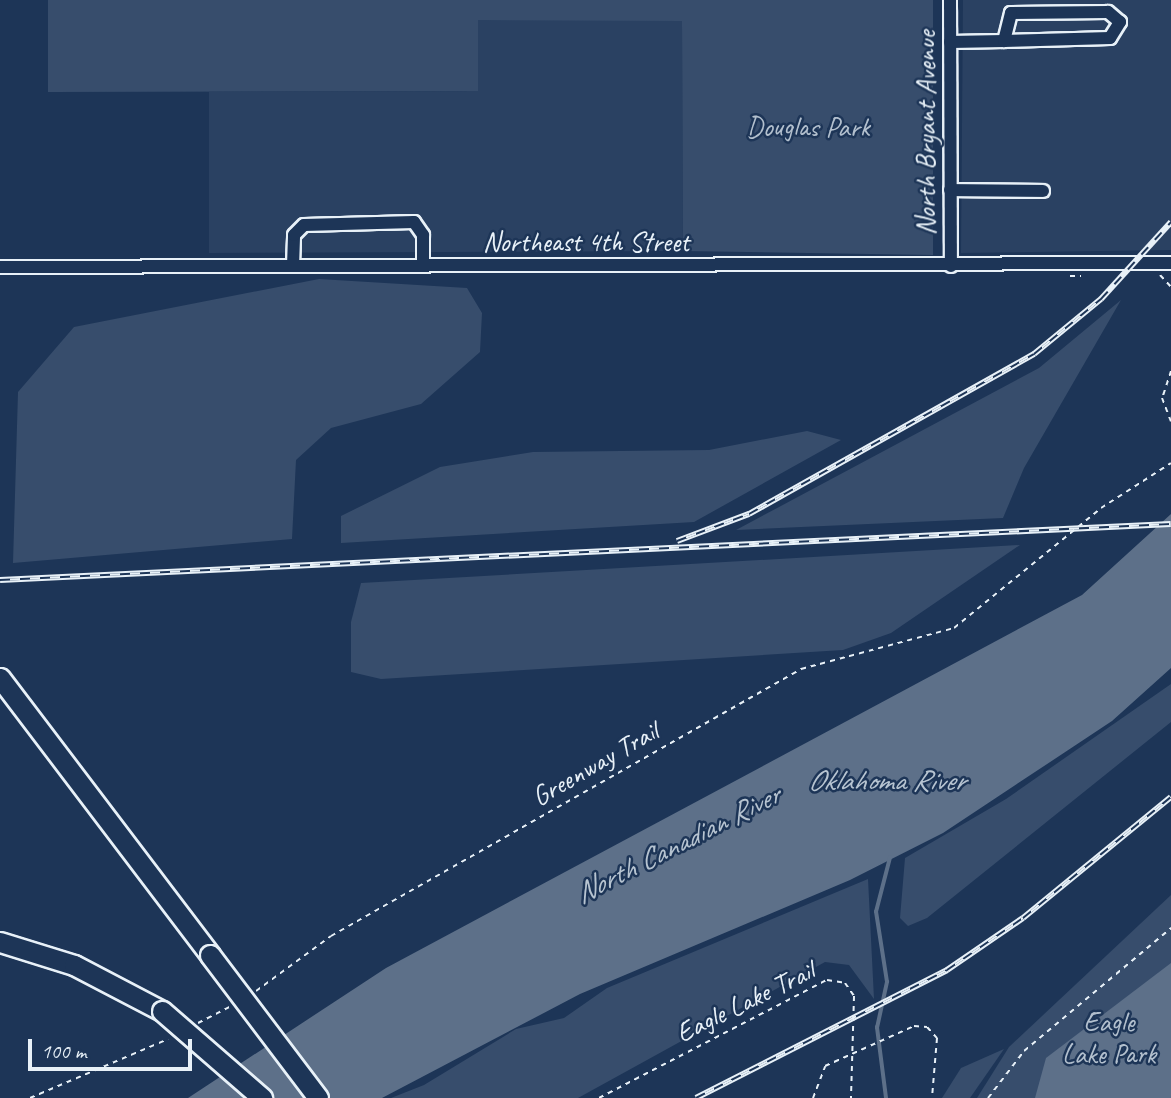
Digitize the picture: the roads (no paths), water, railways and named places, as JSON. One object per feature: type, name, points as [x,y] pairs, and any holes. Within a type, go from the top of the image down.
[{"type":"highway","points":[[0,678],[318,1098]]},
{"type":"highway","points":[[0,942],[74,965],[162,1012],[262,1098]]},
{"type":"street","name":"North Bryant Avenue","points":[[950,0],[951,266]]},
{"type":"street","points":[[950,42],[1004,41],[1110,38],[1120,22],[1108,12],[1011,13],[1004,41]]},
{"type":"street","points":[[950,190],[1043,191]]},
{"type":"street","points":[[293,266],[294,235],[304,225],[387,222],[421,226],[422,266]]},
{"type":"street","name":"Northeast 4th Street","points":[[0,267],[951,266],[1171,263]]},
{"type":"water","name":"Oklahoma River","points":[[1171,514],[1171,668],[1112,721],[943,833],[850,880],[580,994],[382,1098],[188,1098],[386,968],[1082,595]]},
{"type":"water","points":[[1171,963],[1171,1098],[1035,1098],[1046,1058]]},
{"type":"waterway","points":[[886,1098],[877,1028],[887,982],[876,912],[890,858]]},
{"type":"railway","points":[[677,541],[749,514],[1034,354],[1101,299],[1171,222]]},
{"type":"railway","points":[[0,580],[1171,524]]},
{"type":"railway","points":[[696,1098],[947,970],[1023,918],[1171,797]]},
{"type":"park label","name":"Douglas Park","points":[[808,127]]},
{"type":"park label","name":"Eagle Lake Park","points":[[1109,1038]]},
{"type":"water label","name":"North Canadian River","points":[[677,844]]}]
